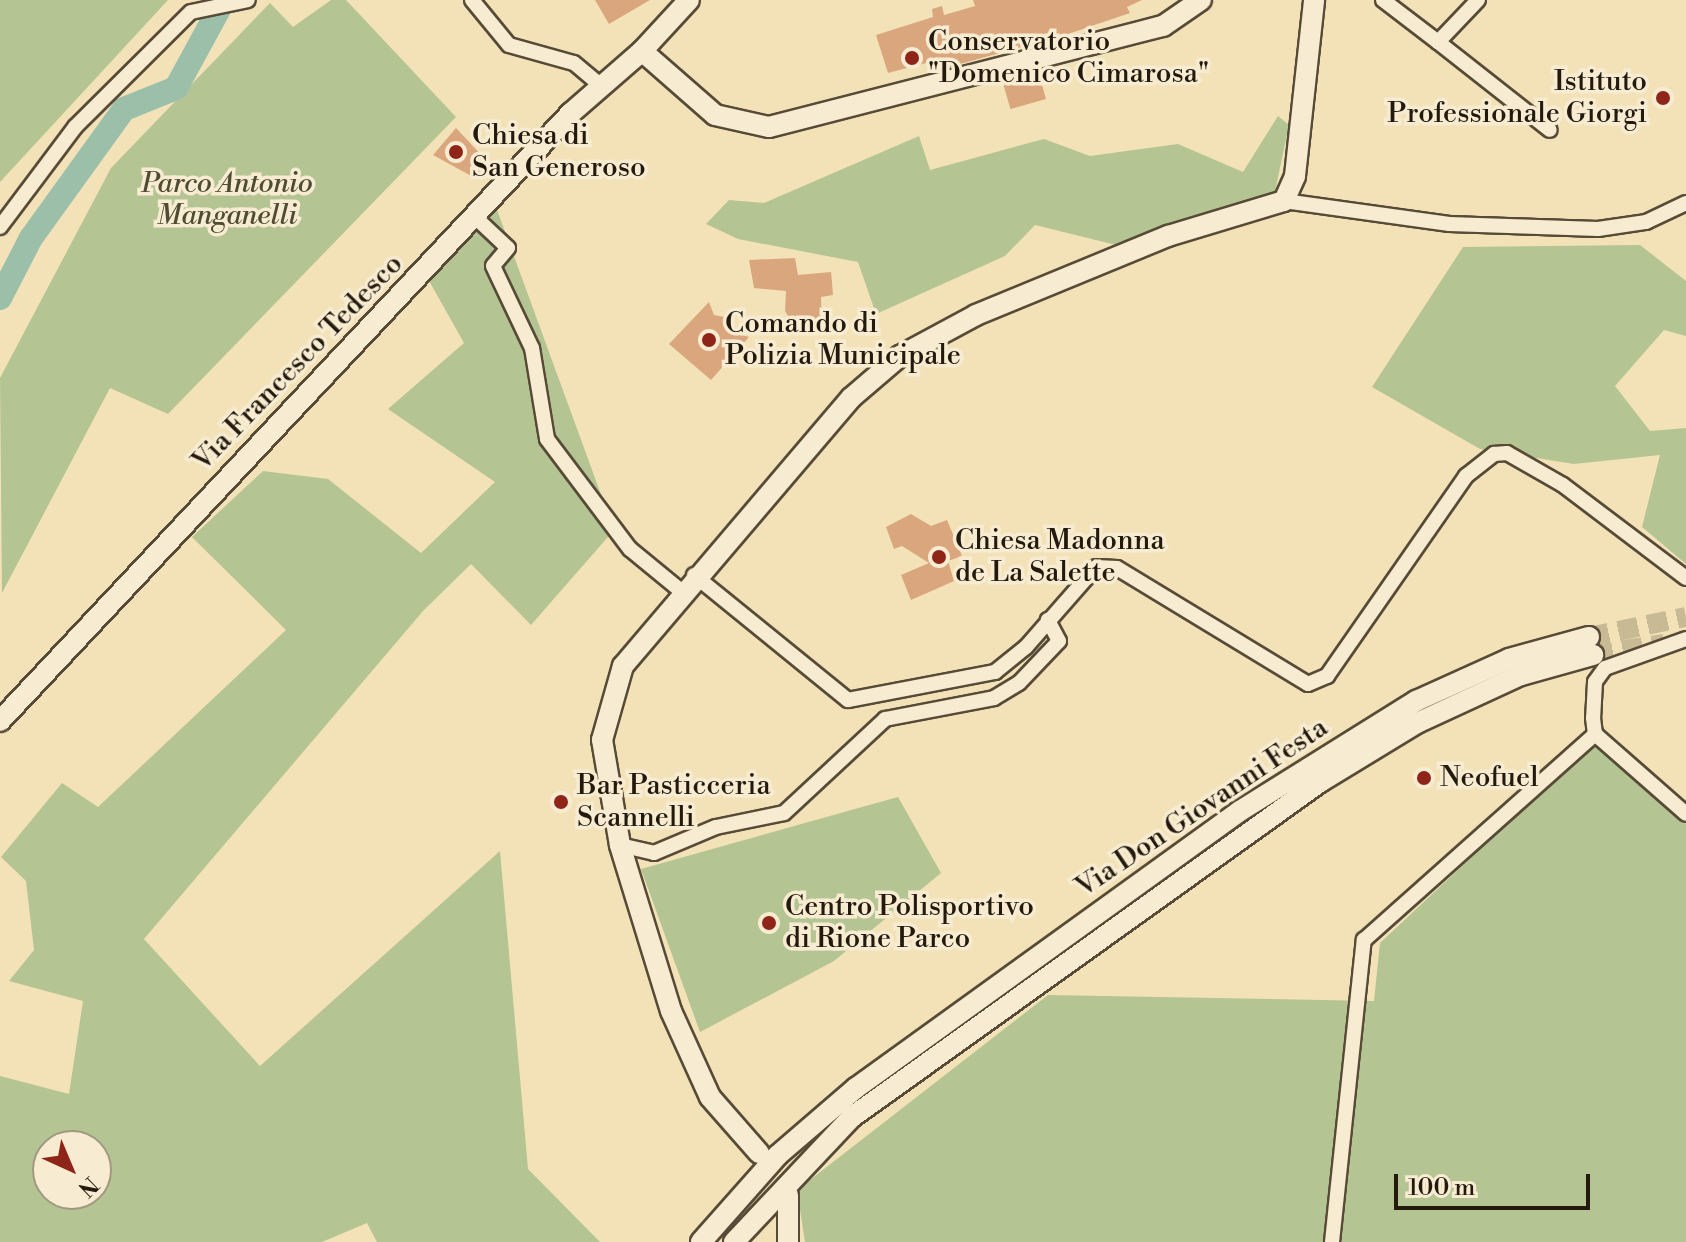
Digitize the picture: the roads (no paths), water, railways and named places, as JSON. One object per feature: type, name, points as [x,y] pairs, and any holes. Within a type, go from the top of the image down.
[{"type":"street","points":[[0,227],[75,127],[191,12],[248,0]]},
{"type":"street","points":[[472,0],[509,45],[574,63],[600,85]]},
{"type":"street","name":"Via Francesco Tedesco","points":[[0,721],[600,85],[642,51],[689,0]]},
{"type":"street","points":[[642,51],[715,115],[769,127],[1163,26],[1201,0]]},
{"type":"street","points":[[1284,201],[1295,176],[1314,0]]},
{"type":"street","points":[[1383,0],[1550,130]]},
{"type":"street","points":[[1438,42],[1478,0]]},
{"type":"street","points":[[759,1153],[710,1097],[671,1011],[620,845],[604,721],[623,666],[687,582],[851,398],[900,356],[976,315],[1168,236],[1284,201],[1449,224],[1598,229],[1646,222],[1686,203]]},
{"type":"street","points":[[475,217],[508,248],[493,266],[532,348],[547,439],[622,531],[630,549],[687,582],[848,700],[995,672],[1096,567],[1117,568],[1308,684],[1327,676],[1466,476],[1484,458],[1507,453],[1686,578]]},
{"type":"street","points":[[620,845],[654,853],[716,827],[784,813],[885,719],[994,698],[1019,683],[1059,641],[1048,620]]},
{"type":"street","points":[[1332,1242],[1364,940],[1595,734],[1595,682],[1605,668],[1686,639]]},
{"type":"street","name":"Via Don Giovanni Festa","points":[[701,1242],[778,1155],[856,1088],[1240,811],[1416,701],[1509,659],[1591,646],[1495,687],[1320,782],[852,1117],[734,1242]]},
{"type":"street","points":[[1595,734],[1686,814]]},
{"type":"street","points":[[788,1195],[788,1242]]},
{"type":"waterway","points":[[0,298],[31,238],[124,109],[176,88],[224,0]]},
{"type":"tunnel","points":[[1589,637],[1686,617]]},
{"type":"tunnel","points":[[1593,655],[1664,644]]},
{"type":"place","name":"Conservatorio \"Domenico Cimarosa\"","points":[[912,58]]},
{"type":"place","name":"Istituto Professionale Giorgi","points":[[1663,98]]},
{"type":"place","name":"Chiesa di San Generoso","points":[[456,152]]},
{"type":"place","name":"Comando di Polizia Municipale","points":[[709,340]]},
{"type":"place","name":"Chiesa Madonna de La Salette","points":[[939,557]]},
{"type":"place","name":"Neofuel","points":[[1424,778]]},
{"type":"place","name":"Bar Pasticceria Scannelli","points":[[561,802]]},
{"type":"place","name":"Centro Polisportivo di Rione Parco","points":[[769,923]]},
{"type":"park label","name":"Parco Antonio Manganelli","points":[[227,200]]}]
